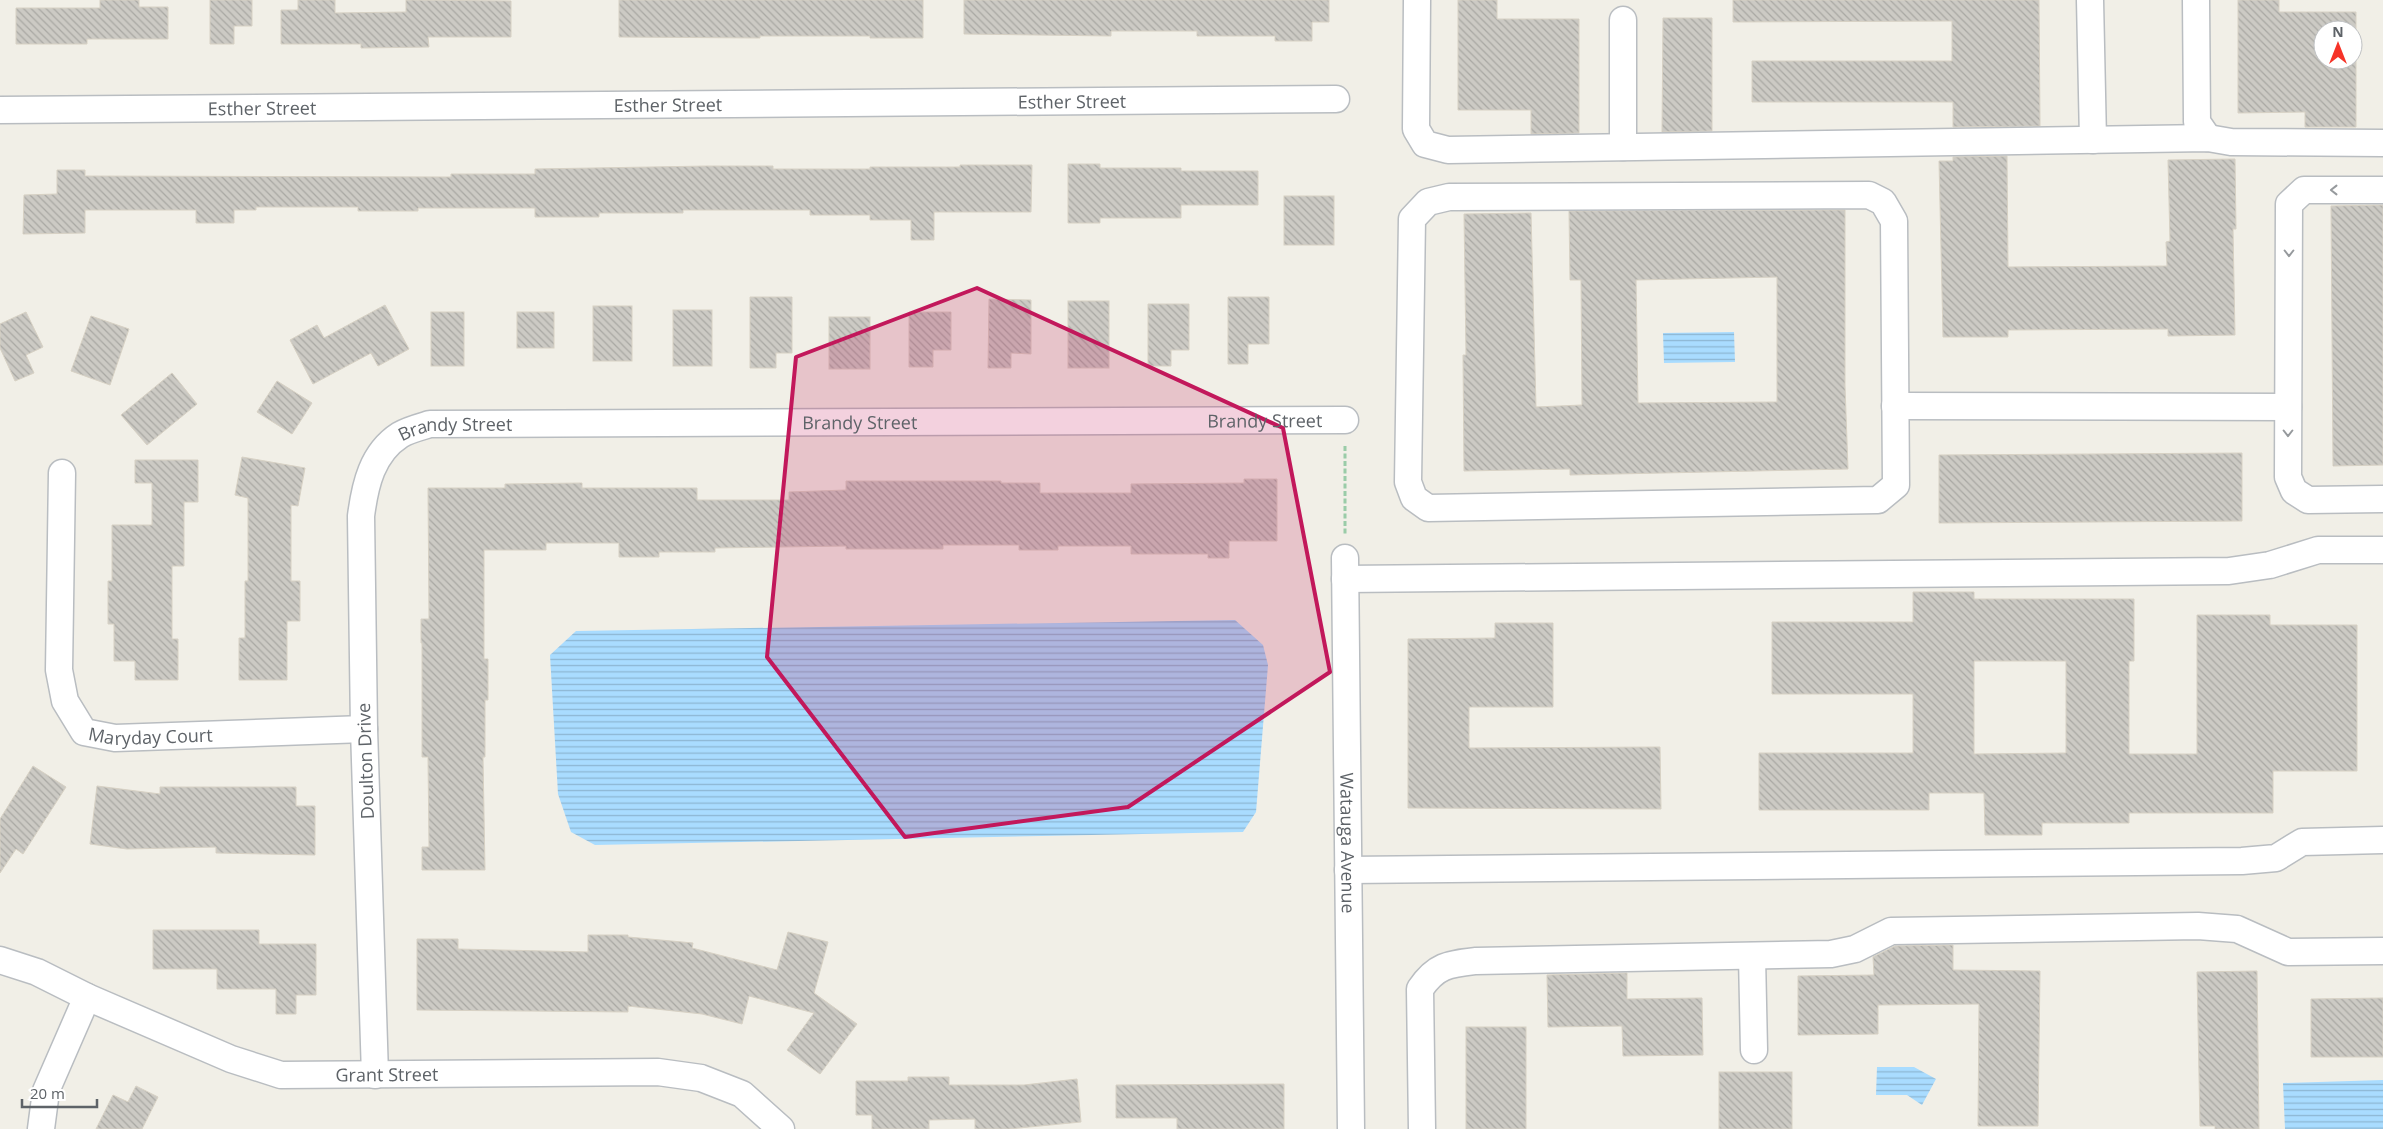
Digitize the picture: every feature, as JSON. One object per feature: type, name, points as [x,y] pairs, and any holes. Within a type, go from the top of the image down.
[{"type":"street","points":[[1417,0],[1416,129],[1425,144],[1448,150],[2208,138],[2231,142],[2383,143]]},
{"type":"street","points":[[2090,0],[2093,140]]},
{"type":"street","points":[[2196,0],[2197,122],[2208,138]]},
{"type":"street","points":[[1623,20],[1623,147]]},
{"type":"street","name":"Esther Street","points":[[0,110],[1336,99]]},
{"type":"street","points":[[2383,190],[2304,190],[2289,204],[2288,406],[2288,477],[2294,491],[2308,500],[2383,499]]},
{"type":"street","points":[[1869,195],[1883,202],[1894,221],[1895,406],[1896,485],[1878,500],[1428,508],[1414,498],[1408,482],[1412,219],[1428,202],[1450,197],[1869,195]]},
{"type":"street","points":[[1895,406],[2288,406]]},
{"type":"street","name":"Brandy Street","points":[[382,450],[402,434],[430,424],[1345,420]]},
{"type":"street","name":"Doulton Drive","points":[[375,1075],[364,729],[361,516],[364,488],[382,450]]},
{"type":"street","name":"Maryday Court","points":[[62,473],[59,670],[65,701],[84,732],[115,738],[364,729]]},
{"type":"street","points":[[1345,568],[2229,571],[2270,565],[2318,550],[2383,550]]},
{"type":"street","name":"Watauga Avenue","points":[[1345,568],[1351,1129]]},
{"type":"street","points":[[1348,870],[2242,861],[2276,858],[2302,842],[2383,840]]},
{"type":"street","points":[[1422,1129],[1420,989],[1429,975],[1449,964],[1476,961],[1832,954],[1855,949],[1891,931],[2198,926],[2237,929],[2288,952],[2383,951]]},
{"type":"street","points":[[1752,956],[1754,1050]]},
{"type":"street","name":"Grant Street","points":[[0,960],[37,972],[87,997],[231,1060],[281,1075],[658,1072],[702,1078],[742,1094],[780,1129]]},
{"type":"street","points":[[41,1129],[46,1090],[87,997]]},
{"type":"path","points":[[1345,420],[1345,568]]},
{"type":"highlighted area","points":[[977,288],[1283,428],[1330,672],[1128,807],[905,837],[767,657],[796,357]]},
{"type":"water","points":[[1734,332],[1735,362],[1664,363],[1663,333]]},
{"type":"water","points":[[1235,620],[1263,645],[1268,665],[1256,812],[1243,832],[595,845],[571,832],[558,794],[550,655],[576,631]]},
{"type":"water","points":[[1877,1067],[1914,1067],[1936,1079],[1922,1105],[1907,1095],[1876,1095]]},
{"type":"water","points":[[2383,1080],[2383,1129],[2285,1129],[2283,1083]]},
{"type":"building","points":[[100,0],[139,0],[139,7],[168,7],[168,39],[87,39],[87,44],[16,44],[16,8],[100,8]]},
{"type":"building","points":[[210,0],[252,0],[252,26],[234,26],[234,44],[210,44]]},
{"type":"building","points":[[298,0],[335,0],[335,13],[406,12],[406,0],[511,1],[511,37],[428,37],[429,47],[361,48],[361,44],[281,44],[281,10],[298,10]]},
{"type":"building","points":[[619,0],[923,0],[923,38],[870,38],[870,36],[760,36],[760,38],[619,37]]},
{"type":"building","points":[[964,0],[1329,0],[1329,22],[1312,22],[1312,41],[1275,41],[1275,36],[1197,36],[1197,31],[1111,31],[1111,36],[964,34]]},
{"type":"building","points":[[1458,0],[1497,0],[1497,19],[1579,19],[1579,133],[1531,134],[1531,110],[1458,110]]},
{"type":"building","points":[[1733,0],[2039,0],[2040,126],[1953,127],[1953,102],[1752,102],[1752,61],[1952,61],[1952,21],[1733,22]]},
{"type":"building","points":[[2238,0],[2279,0],[2279,12],[2356,12],[2356,20],[2313,20],[2313,70],[2356,70],[2356,127],[2305,127],[2305,112],[2238,113]]},
{"type":"building","points":[[1663,18],[1712,18],[1712,131],[1662,132]]},
{"type":"building","points":[[2007,156],[2008,267],[2167,266],[2166,242],[2170,241],[2168,160],[2235,159],[2236,229],[2233,229],[2235,335],[2168,336],[2168,329],[2008,330],[2008,337],[1943,337],[1939,161],[1953,161],[1953,157]]},
{"type":"building","points":[[1068,164],[1100,164],[1100,168],[1181,168],[1181,171],[1258,171],[1258,205],[1181,205],[1181,218],[1100,218],[1100,223],[1068,223]]},
{"type":"building","points":[[960,165],[1032,165],[1031,212],[934,212],[934,240],[911,240],[911,220],[870,220],[870,215],[810,215],[810,210],[683,210],[683,213],[599,213],[599,217],[535,217],[535,208],[418,208],[418,211],[358,211],[358,207],[256,207],[256,210],[234,210],[234,223],[196,223],[196,210],[85,210],[85,233],[23,234],[24,195],[57,194],[57,170],[85,170],[85,176],[451,177],[451,174],[535,174],[535,169],[773,166],[773,169],[870,169],[870,167],[960,167]]},
{"type":"building","points":[[1284,196],[1334,196],[1334,245],[1284,245]]},
{"type":"building","points":[[2383,205],[2383,465],[2333,466],[2331,206]]},
{"type":"building","points":[[1845,210],[1845,386],[1848,469],[1570,475],[1570,469],[1464,471],[1463,355],[1466,355],[1464,214],[1531,213],[1536,407],[1582,405],[1581,280],[1570,280],[1569,211]],"holes":[[[1777,277],[1777,402],[1638,403],[1636,280]]]},
{"type":"building","points":[[750,297],[792,297],[792,353],[776,353],[776,368],[750,368]]},
{"type":"building","points":[[1228,297],[1269,297],[1269,344],[1248,344],[1248,364],[1228,364]]},
{"type":"building","points":[[989,299],[1031,300],[1031,354],[1011,353],[1011,368],[988,368]]},
{"type":"building","points":[[1068,301],[1109,301],[1109,368],[1068,368]]},
{"type":"building","points":[[1148,304],[1189,304],[1189,350],[1171,350],[1171,366],[1148,366]]},
{"type":"building","points":[[385,305],[409,349],[378,366],[371,353],[313,384],[290,340],[317,325],[324,338]]},
{"type":"building","points":[[593,306],[632,306],[632,361],[593,361]]},
{"type":"building","points":[[673,310],[712,310],[712,366],[673,366]]},
{"type":"building","points":[[26,312],[43,347],[26,355],[34,373],[15,381],[0,348],[0,324]]},
{"type":"building","points":[[431,312],[464,312],[464,366],[431,366]]},
{"type":"building","points":[[517,312],[554,312],[554,348],[517,348]]},
{"type":"building","points":[[909,312],[951,312],[951,350],[933,350],[933,367],[909,367]]},
{"type":"building","points":[[91,316],[129,329],[110,385],[71,371]]},
{"type":"building","points":[[829,317],[870,317],[870,369],[829,369]]},
{"type":"building","points":[[172,373],[197,404],[147,445],[121,415]]},
{"type":"building","points":[[277,381],[312,403],[292,434],[257,412]]},
{"type":"building","points":[[2242,453],[2242,521],[1939,523],[1939,455]]},
{"type":"building","points":[[242,457],[305,468],[298,506],[291,505],[291,581],[300,581],[300,621],[287,621],[287,680],[239,680],[239,638],[245,638],[245,581],[248,581],[248,498],[235,495]]},
{"type":"building","points":[[135,460],[198,460],[198,502],[184,502],[184,566],[172,566],[172,639],[178,639],[178,680],[135,680],[135,661],[114,661],[114,624],[108,624],[108,581],[112,581],[112,525],[152,525],[152,483],[135,483]]},
{"type":"building","points":[[1244,479],[1277,479],[1277,541],[1229,541],[1229,558],[1208,558],[1208,554],[1131,554],[1131,546],[1058,546],[1058,550],[1019,550],[1019,545],[943,545],[943,549],[846,549],[846,546],[715,548],[715,552],[659,552],[659,557],[619,557],[619,543],[546,543],[546,550],[484,550],[484,659],[488,659],[488,700],[485,700],[485,757],[483,757],[485,870],[422,870],[422,847],[429,847],[428,757],[422,757],[421,643],[421,619],[429,619],[428,488],[505,488],[505,484],[582,483],[582,488],[697,488],[697,500],[789,500],[789,492],[846,490],[846,481],[1001,481],[1001,483],[1040,483],[1040,493],[1131,493],[1131,484],[1244,483]]},
{"type":"building","points":[[1913,592],[1974,592],[1974,599],[2134,599],[2134,661],[2129,661],[2129,754],[2197,754],[2197,615],[2270,615],[2270,625],[2357,625],[2357,771],[2273,771],[2273,813],[2129,813],[2129,823],[2042,823],[2042,835],[1985,835],[1984,793],[1929,793],[1929,810],[1759,810],[1759,753],[1913,753],[1913,694],[1772,694],[1772,622],[1913,622]],"holes":[[[1974,661],[2066,661],[2066,753],[1974,754]]]},
{"type":"building","points":[[1495,623],[1553,623],[1553,707],[1469,707],[1469,748],[1660,747],[1661,809],[1408,808],[1408,639],[1495,638]]},
{"type":"building","points":[[33,766],[66,787],[23,854],[16,849],[0,873],[0,819]]},
{"type":"building","points":[[97,786],[160,794],[160,787],[296,787],[296,806],[315,806],[315,855],[216,853],[216,847],[127,849],[90,844]]},
{"type":"building","points":[[153,930],[259,930],[259,944],[316,944],[316,995],[296,995],[296,1014],[276,1014],[276,989],[217,989],[217,969],[153,969]]},
{"type":"building","points":[[788,932],[828,942],[814,993],[857,1024],[820,1074],[787,1050],[814,1013],[749,996],[742,1024],[702,1014],[628,1006],[628,1012],[417,1010],[417,939],[458,939],[458,949],[588,952],[588,935],[628,935],[628,937],[693,943],[692,948],[777,970]]},
{"type":"building","points":[[1953,945],[1953,970],[2040,971],[2038,1126],[1978,1126],[1979,1004],[1878,1005],[1878,1034],[1798,1035],[1798,976],[1874,975],[1873,957],[1895,946]]},
{"type":"building","points":[[2257,971],[2259,1129],[2215,1129],[2215,1126],[2200,1126],[2197,972]]},
{"type":"building","points":[[1627,973],[1627,999],[1702,998],[1703,1055],[1623,1056],[1622,1026],[1548,1027],[1547,975]]},
{"type":"building","points":[[2383,998],[2383,1057],[2311,1057],[2311,999]]},
{"type":"building","points":[[1466,1027],[1526,1027],[1526,1129],[1466,1129]]},
{"type":"building","points":[[1719,1072],[1792,1072],[1792,1129],[1719,1129]]},
{"type":"building","points":[[908,1077],[949,1077],[949,1085],[1024,1085],[1077,1079],[1081,1122],[1009,1129],[975,1129],[975,1119],[929,1120],[929,1129],[872,1129],[872,1115],[856,1115],[856,1081],[908,1081]]},
{"type":"building","points":[[1284,1084],[1284,1129],[1177,1129],[1177,1118],[1116,1118],[1116,1085]]},
{"type":"building","points":[[136,1086],[158,1097],[142,1129],[96,1129],[113,1095],[128,1102]]}]
